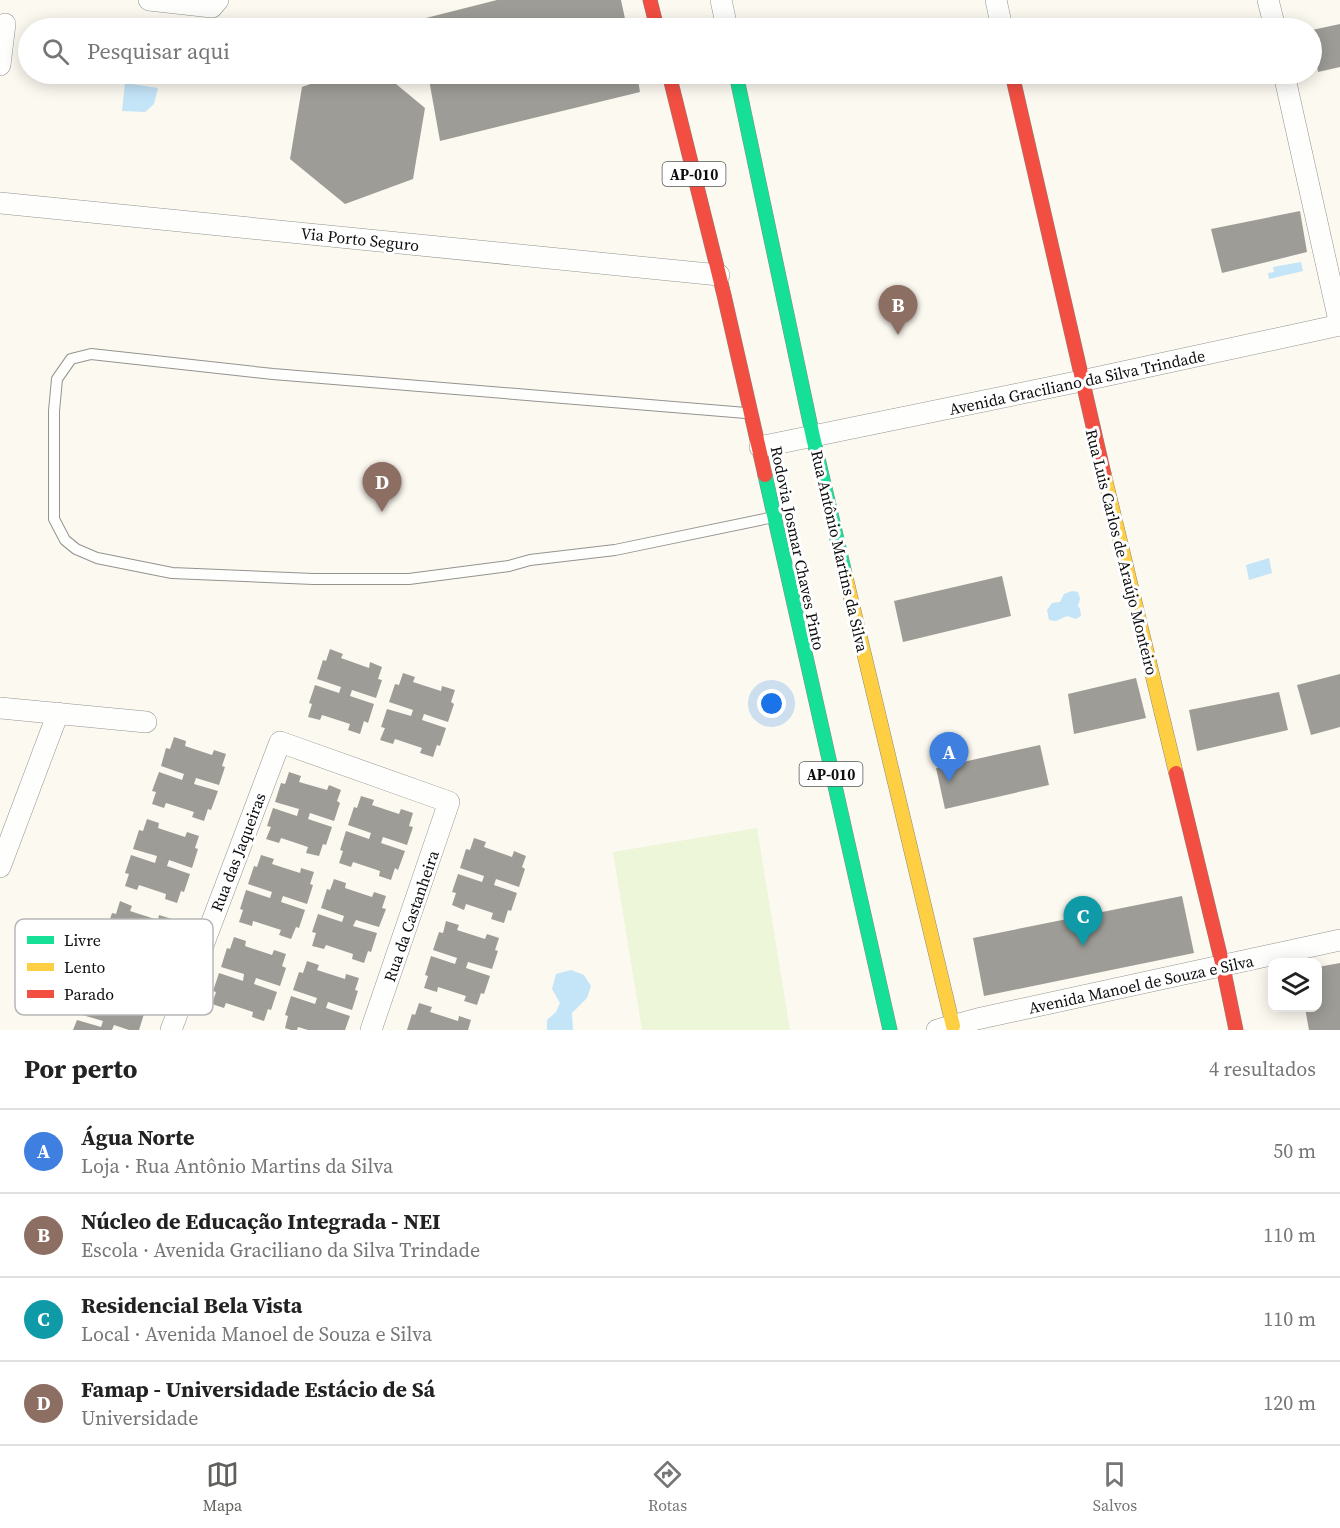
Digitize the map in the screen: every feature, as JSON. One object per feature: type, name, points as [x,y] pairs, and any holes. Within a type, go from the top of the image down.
[{"type":"street","points":[[149,0],[212,7],[218,0]]},
{"type":"street","points":[[650,0],[654,18]]},
{"type":"street","points":[[721,0],[725,18]]},
{"type":"street","points":[[996,0],[1000,18]]},
{"type":"street","points":[[1268,0],[1272,18]]},
{"type":"street","points":[[0,65],[5,24]]},
{"type":"street","name":"Rodovia Josmar Chaves Pinto","points":[[671,84],[760,447],[773,517],[890,1030]]},
{"type":"street","name":"Rua Antônio Martins da Silva","points":[[738,84],[813,437],[945,1028]]},
{"type":"street","name":"Rua Luis Carlos de Araújo Monteiro","points":[[1014,84],[1081,381],[1223,967],[1236,1030]]},
{"type":"street","points":[[1286,84],[1340,325]]},
{"type":"street","name":"Via Porto Seguro","points":[[0,203],[719,275]]},
{"type":"street","name":"Avenida Graciliano da Silva Trindade","points":[[760,447],[1340,325]]},
{"type":"street","points":[[0,708],[146,722]]},
{"type":"street","points":[[0,867],[58,713]]},
{"type":"street","name":"Rua da Castanheira","points":[[280,742],[449,802],[371,1030]]},
{"type":"street","name":"Rua das Jaqueiras","points":[[213,919],[280,742]]},
{"type":"street","name":"Avenida Manoel de Souza e Silva","points":[[945,1028],[979,1024],[1340,940]]},
{"type":"street","name":"Rua das Jaqueiras","points":[[171,1030],[177,1015]]},
{"type":"lane","points":[[752,414],[273,374],[91,354],[71,359],[57,379],[54,411],[54,519],[65,540],[76,549],[97,558],[172,573],[313,579],[409,579],[615,550],[773,517]]},
{"type":"green space","points":[[757,828],[790,1030],[642,1030],[613,852]]},
{"type":"water","points":[[125,84],[158,88],[154,104],[145,112],[122,111]]},
{"type":"water","points":[[1301,262],[1303,271],[1269,279],[1268,273],[1274,272],[1273,267]]},
{"type":"water","points":[[1269,558],[1272,573],[1249,580],[1246,565]]},
{"type":"water","points":[[1072,591],[1078,592],[1081,616],[1076,619],[1067,616],[1056,621],[1049,620],[1047,610],[1052,603],[1060,602],[1064,594]]},
{"type":"water","points":[[571,970],[584,975],[591,986],[587,998],[572,1013],[573,1030],[547,1030],[547,1020],[556,1012],[560,1003],[552,989],[556,974]]},
{"type":"building","points":[[497,0],[621,0],[625,18],[426,18]]},
{"type":"building","points":[[1340,24],[1340,67],[1322,71],[1322,28]]},
{"type":"building","points":[[310,84],[396,84],[425,108],[413,179],[345,204],[290,159],[302,87]]},
{"type":"building","points":[[430,84],[639,84],[640,92],[440,141]]},
{"type":"building","points":[[1300,211],[1307,252],[1222,273],[1211,229]]},
{"type":"building","points":[[1002,576],[1011,616],[903,642],[894,601]]},
{"type":"building","points":[[330,649],[343,654],[341,658],[369,668],[370,662],[382,667],[378,679],[382,680],[376,698],[352,690],[350,696],[374,704],[368,723],[364,721],[360,734],[348,730],[350,724],[322,715],[320,720],[308,717],[312,704],[309,703],[315,685],[339,693],[341,687],[317,679],[323,660],[326,661]]},
{"type":"building","points":[[403,673],[415,677],[413,682],[441,691],[442,686],[455,690],[451,702],[454,704],[448,722],[424,714],[422,720],[446,728],[440,746],[437,745],[433,757],[420,753],[422,748],[395,739],[393,744],[380,740],[385,728],[381,727],[387,709],[411,716],[413,710],[389,702],[395,684],[399,685]]},
{"type":"building","points":[[1340,674],[1340,727],[1311,735],[1297,685]]},
{"type":"building","points":[[1136,678],[1146,718],[1074,734],[1068,694]]},
{"type":"building","points":[[1279,692],[1288,730],[1197,751],[1189,710]]},
{"type":"building","points":[[174,737],[186,741],[185,746],[212,755],[214,750],[226,754],[222,766],[225,767],[219,785],[196,778],[194,784],[218,791],[204,821],[192,817],[194,812],[166,803],[164,808],[152,804],[156,792],[152,791],[159,772],[182,780],[184,774],[161,766],[166,748],[170,749]]},
{"type":"building","points":[[1040,745],[1049,785],[945,809],[936,768]]},
{"type":"building","points":[[289,772],[301,776],[299,782],[327,790],[329,785],[341,790],[337,801],[340,803],[334,821],[310,813],[308,819],[332,827],[326,845],[323,844],[319,856],[306,853],[308,847],[281,838],[279,843],[266,839],[271,827],[267,826],[273,808],[297,816],[299,809],[275,802],[281,783],[285,784]]},
{"type":"building","points":[[361,796],[374,800],[372,805],[399,814],[401,809],[413,813],[409,826],[413,827],[407,845],[383,837],[381,843],[405,851],[398,870],[395,868],[391,880],[379,876],[380,871],[353,862],[351,867],[339,863],[343,851],[340,850],[346,831],[369,839],[371,833],[348,825],[354,807],[357,808]]},
{"type":"building","points":[[147,819],[159,823],[158,828],[185,837],[187,832],[199,836],[195,848],[198,849],[192,868],[169,860],[167,866],[190,874],[184,892],[181,891],[177,903],[165,899],[166,894],[139,885],[137,890],[125,886],[129,874],[125,873],[131,855],[155,863],[157,856],[133,849],[139,830],[143,831]]},
{"type":"building","points":[[474,838],[486,842],[484,847],[512,857],[514,851],[526,856],[522,867],[525,869],[519,887],[496,879],[494,885],[517,893],[504,923],[491,919],[493,913],[466,904],[464,910],[452,905],[456,893],[452,892],[458,874],[482,882],[484,876],[460,868],[466,849],[470,850]]},
{"type":"building","points":[[261,855],[274,859],[272,864],[300,873],[301,868],[314,872],[310,884],[313,885],[307,904],[283,896],[281,902],[305,910],[299,928],[296,927],[291,939],[279,935],[281,930],[253,921],[252,926],[239,922],[243,910],[240,909],[246,890],[270,898],[272,892],[248,884],[254,866],[257,867]]},
{"type":"building","points":[[334,879],[346,883],[345,888],[372,897],[374,892],[386,896],[382,908],[386,909],[379,927],[356,920],[353,926],[377,933],[371,952],[368,951],[364,963],[352,959],[353,954],[326,945],[324,949],[312,946],[316,933],[312,932],[318,914],[342,922],[344,916],[321,908],[327,889],[330,890]]},
{"type":"building","points":[[1182,896],[1194,953],[984,996],[973,938]]},
{"type":"building","points":[[120,901],[132,906],[130,911],[155,919],[110,919],[112,913],[116,914]]},
{"type":"building","points":[[159,915],[172,919],[158,919]]},
{"type":"building","points":[[446,921],[459,925],[457,930],[485,939],[487,934],[499,938],[495,950],[498,951],[492,969],[468,962],[466,968],[490,976],[484,994],[481,993],[477,1005],[464,1001],[466,996],[438,987],[437,992],[424,988],[428,976],[425,975],[431,956],[455,964],[457,958],[433,950],[439,932],[443,933]]},
{"type":"building","points":[[234,937],[246,941],[245,946],[272,955],[274,950],[286,954],[282,966],[286,968],[280,986],[256,978],[254,984],[277,992],[271,1010],[268,1009],[264,1021],[252,1017],[253,1012],[226,1003],[224,1008],[213,1004],[216,992],[213,991],[219,973],[243,981],[244,974],[221,967],[227,948],[230,949]]},
{"type":"building","points":[[307,961],[319,965],[317,970],[345,979],[346,974],[359,978],[355,990],[358,991],[352,1010],[328,1002],[326,1008],[350,1016],[345,1030],[285,1028],[288,1016],[285,1015],[291,996],[315,1004],[317,998],[293,990],[299,972],[303,973]]},
{"type":"building","points":[[1340,963],[1340,1030],[1309,1030],[1306,1012],[1322,1012],[1322,966]]},
{"type":"building","points":[[419,1003],[432,1007],[430,1012],[458,1021],[459,1016],[471,1020],[468,1030],[407,1030],[412,1014],[415,1015]]},
{"type":"building","points":[[82,1015],[144,1015],[139,1030],[129,1030],[114,1025],[112,1030],[73,1030],[77,1020],[101,1027],[103,1021]]},
{"type":"traffic: fast","points":[[738,84],[813,437],[846,578]]},
{"type":"traffic: fast","points":[[765,475],[890,1030]]},
{"type":"traffic: slow","points":[[1104,474],[1176,773]]},
{"type":"traffic: slow","points":[[846,578],[953,1026]]},
{"type":"traffic: jam","points":[[650,0],[654,18]]},
{"type":"traffic: jam","points":[[671,84],[724,295],[765,475]]},
{"type":"traffic: jam","points":[[1014,84],[1104,474]]},
{"type":"traffic: jam","points":[[1176,773],[1236,1030]]},
{"type":"place","name":"Núcleo de Educação Integrada - NEI","points":[[898,335]]},
{"type":"place","name":"Famap - Universidade Estácio de Sá","points":[[382,512]]},
{"type":"place","name":"Água Norte","points":[[949,782]]},
{"type":"place","name":"Residencial Bela Vista","points":[[1083,946]]}]
